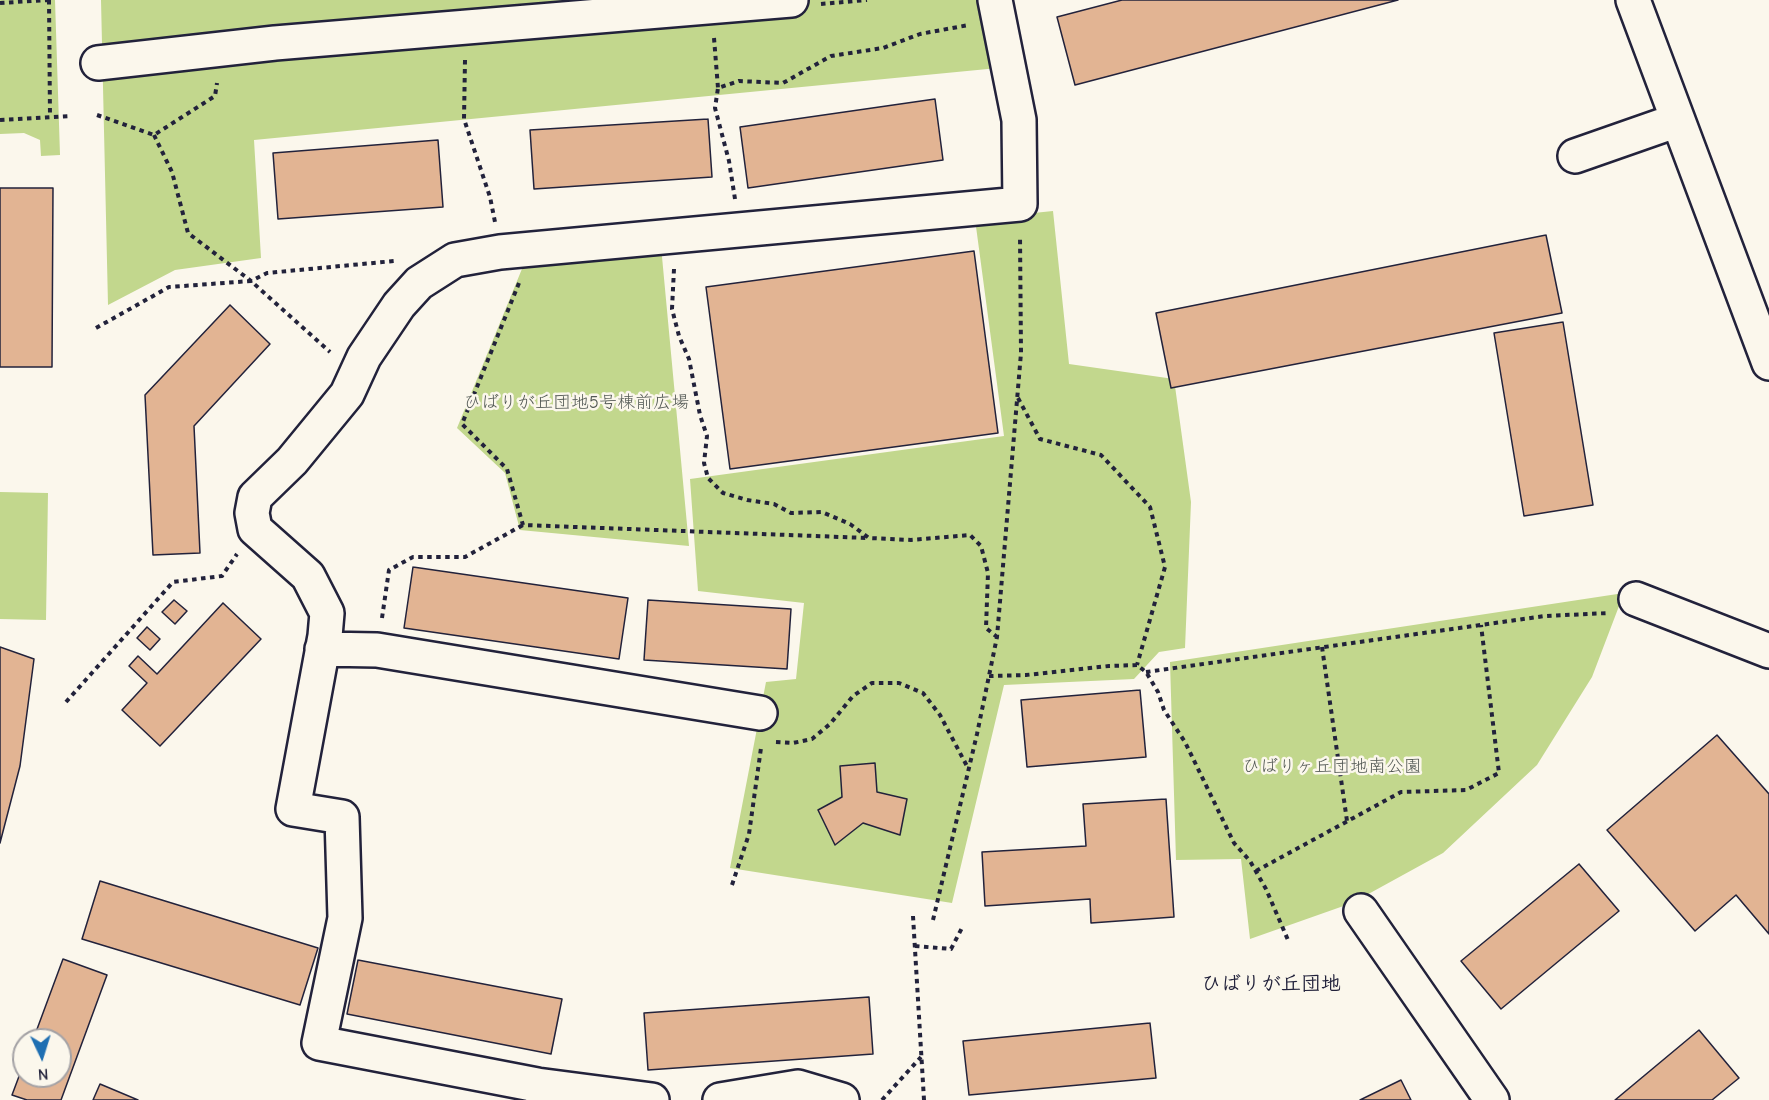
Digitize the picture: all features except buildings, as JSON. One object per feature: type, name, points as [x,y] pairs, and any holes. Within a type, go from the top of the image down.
[{"type":"street","points":[[98,63],[275,43],[791,0]]},
{"type":"street","points":[[1633,0],[1769,363]]},
{"type":"street","points":[[652,1100],[541,1093],[319,1043],[345,918],[342,818],[293,809],[327,613],[308,576],[255,530],[252,513],[255,497],[292,461],[347,394],[364,357],[399,305],[419,283],[455,260],[500,252],[1020,204],[1019,120],[998,11]]},
{"type":"street","points":[[1575,156],[1678,120]]},
{"type":"street","points":[[1623,606],[1769,651]]},
{"type":"street","points":[[322,649],[377,650],[760,712]]},
{"type":"street","points":[[1360,911],[1492,1100]]},
{"type":"street","points":[[720,1100],[798,1087],[842,1100]]},
{"type":"path","points":[[0,3],[48,0],[50,117]]},
{"type":"path","points":[[718,88],[739,81],[783,83],[831,57],[883,48],[920,34],[949,28],[998,11]]},
{"type":"path","points":[[714,34],[718,88],[715,108],[742,229]]},
{"type":"path","points":[[465,54],[464,119],[490,197],[500,252]]},
{"type":"path","points":[[154,135],[215,96],[218,74]]},
{"type":"path","points":[[97,115],[154,135],[172,172],[188,233],[251,281],[356,375]]},
{"type":"path","points":[[0,120],[70,116]]},
{"type":"path","points":[[933,920],[969,771],[997,637],[1021,353],[1020,204]]},
{"type":"path","points":[[523,525],[507,469],[462,424],[533,249]]},
{"type":"path","points":[[96,328],[169,287],[251,281],[267,273],[395,261],[419,283]]},
{"type":"path","points":[[674,268],[672,309],[679,336],[689,359],[700,415],[707,436],[704,463],[708,478],[723,493],[774,504],[791,513],[822,512],[850,524],[869,538]]},
{"type":"path","points":[[1017,397],[1040,439],[1101,455],[1150,507],[1165,567],[1137,665]]},
{"type":"path","points":[[377,650],[389,570],[413,557],[465,557],[523,525],[911,540],[970,535],[981,546],[988,573],[986,628],[997,637]]},
{"type":"path","points":[[66,702],[173,582],[222,576],[255,530]]},
{"type":"path","points":[[1146,672],[1623,606]]},
{"type":"path","points":[[1256,871],[1401,792],[1466,790],[1498,773],[1481,625]]},
{"type":"path","points":[[1322,647],[1347,821]]},
{"type":"path","points":[[989,676],[1137,665],[1146,672],[1158,692],[1164,710],[1185,742],[1234,843],[1256,871],[1288,940]]},
{"type":"path","points":[[773,742],[793,743],[812,739],[830,724],[853,696],[872,683],[899,683],[923,693],[940,715],[969,771]]},
{"type":"path","points":[[732,885],[749,834],[761,748],[767,745]]},
{"type":"path","points":[[913,916],[924,1100]]},
{"type":"path","points":[[915,946],[951,949],[963,926]]},
{"type":"path","points":[[882,1100],[921,1057]]},
{"type":"green space","points":[[0,0],[55,0],[60,155],[41,156],[40,140],[24,133],[0,134]]},
{"type":"green space","points":[[101,0],[983,0],[998,68],[254,140],[261,258],[175,270],[108,305]]},
{"type":"green space","points":[[1053,211],[1069,364],[1174,379],[1191,502],[1185,648],[1159,652],[1134,679],[1004,685],[952,903],[730,868],[766,682],[796,679],[804,603],[698,591],[690,479],[1004,436],[975,219]]},
{"type":"green space","name":"ひばりが丘団地5号棟前広場","points":[[661,246],[689,546],[520,530],[505,473],[457,428],[526,259]]},
{"type":"green space","points":[[0,492],[48,493],[46,620],[0,619]]},
{"type":"green space","name":"ひばりヶ丘団地南公園","points":[[1624,593],[1592,677],[1537,765],[1443,853],[1352,903],[1250,939],[1241,859],[1176,860],[1170,662]]},
{"type":"district","name":"ひばりが丘団地","points":[[1271,984]]}]
